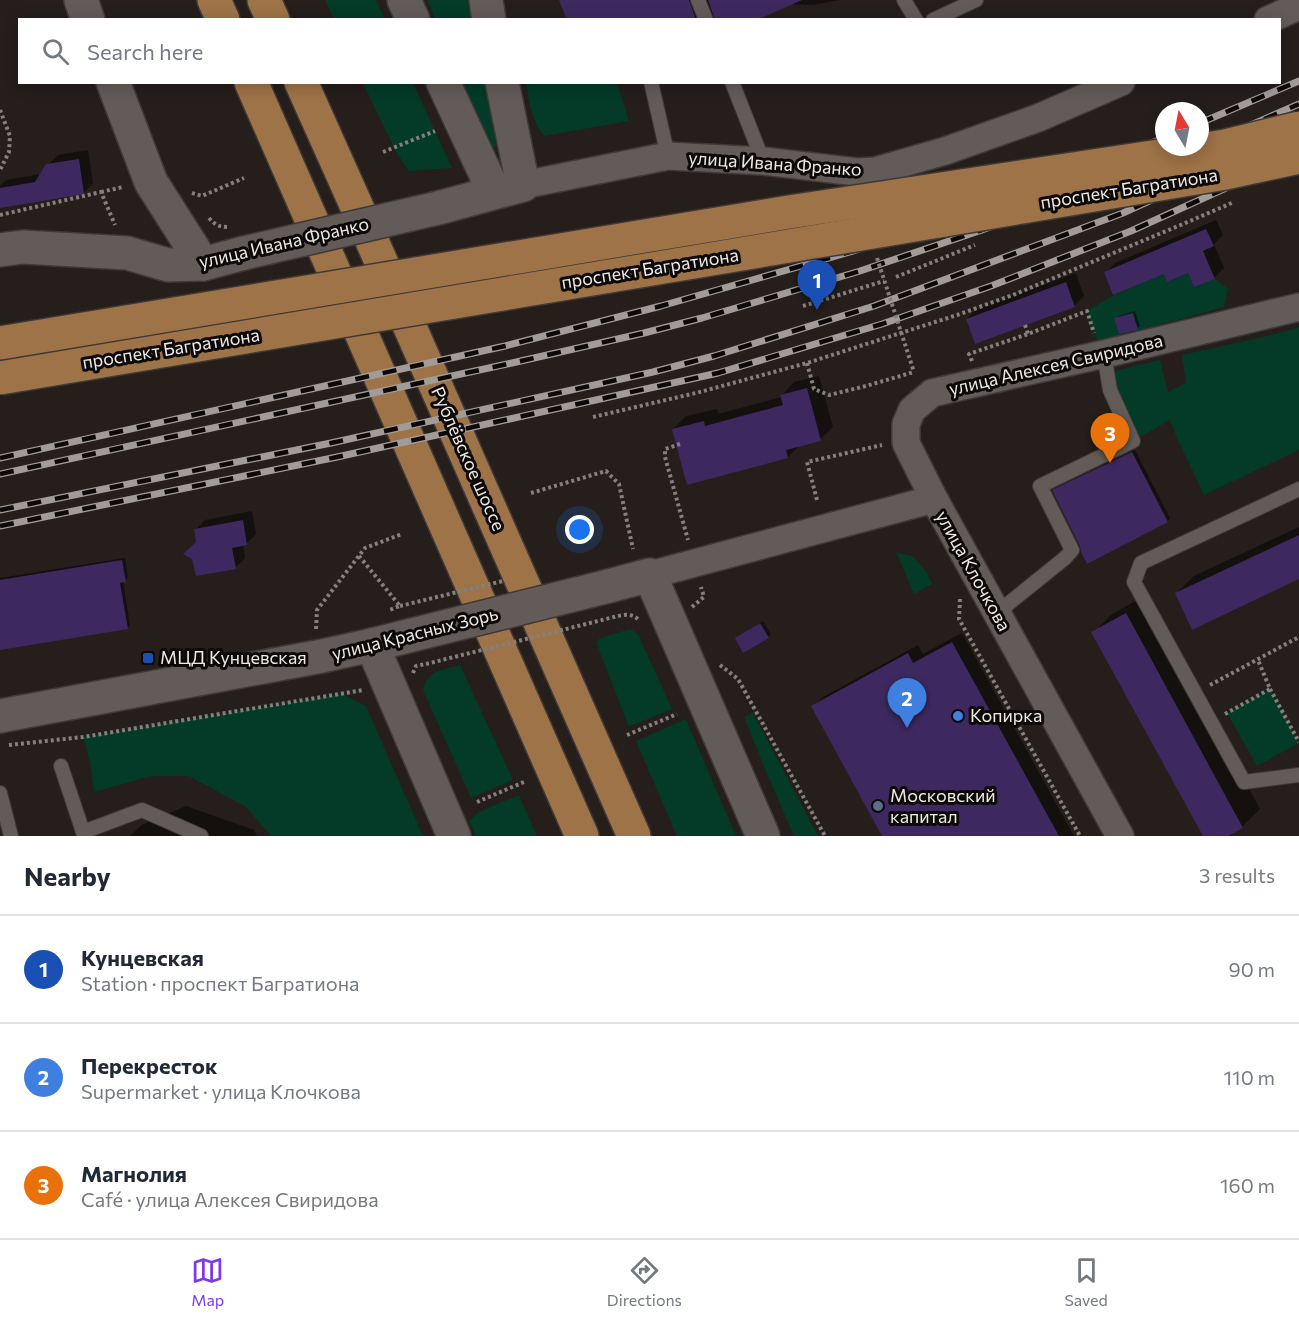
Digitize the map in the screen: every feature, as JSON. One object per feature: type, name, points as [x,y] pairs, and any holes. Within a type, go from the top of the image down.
[{"type":"main road","points":[[214,0],[222,18]]},
{"type":"main road","points":[[264,0],[272,18]]},
{"type":"main road","points":[[252,84],[582,836]]},
{"type":"main road","name":"Рублёвское шоссе","points":[[302,84],[634,836]]},
{"type":"main road","name":"проспект Багратиона","points":[[0,343],[789,212],[1225,146],[1299,128]]},
{"type":"main road","name":"проспект Багратиона","points":[[0,378],[1226,173],[1299,156]]},
{"type":"street","points":[[81,0],[87,18]]},
{"type":"street","points":[[404,0],[412,18]]},
{"type":"street","points":[[486,0],[489,18]]},
{"type":"street","points":[[1272,18],[1299,6]]},
{"type":"street","points":[[114,84],[151,182],[202,264]]},
{"type":"street","points":[[444,84],[509,189]]},
{"type":"street","points":[[502,84],[509,189]]},
{"type":"street","name":"улица Ивана Франко","points":[[0,250],[23,247],[127,253],[168,265],[202,264],[238,240],[438,208],[509,189],[668,156],[763,161],[840,171],[876,171],[945,152],[1038,118],[1116,84]]},
{"type":"street","name":"улица Алексея Свиридова","points":[[934,499],[906,443],[906,424],[912,410],[932,393],[1101,349],[1299,307]]},
{"type":"street","name":"улица Клочкова","points":[[641,562],[934,499],[1120,836]]},
{"type":"street","points":[[641,562],[763,836]]},
{"type":"street","name":"улица Красных Зорь","points":[[0,716],[372,645],[406,620],[612,601],[641,562]]},
{"type":"street","points":[[372,645],[454,836]]},
{"type":"lane","points":[[698,0],[705,18]]},
{"type":"lane","points":[[904,0],[915,18]]},
{"type":"lane","points":[[937,18],[976,0]]},
{"type":"lane","points":[[651,84],[668,156]]},
{"type":"lane","points":[[734,84],[744,95],[763,161]]},
{"type":"lane","points":[[998,616],[1008,604],[1065,558],[1072,549],[1040,486],[1133,441],[1110,390],[1101,349]]},
{"type":"lane","points":[[1299,489],[1141,563],[1134,582],[1244,782],[1299,776]]},
{"type":"lane","points":[[62,766],[84,834],[142,810],[201,836]]},
{"type":"lane","points":[[0,794],[11,836]]},
{"type":"path","points":[[0,111],[10,136],[9,152],[0,170]]},
{"type":"path","points":[[383,152],[442,128]]},
{"type":"path","points":[[200,203],[202,196],[244,178]]},
{"type":"path","points":[[0,215],[101,192],[127,253]]},
{"type":"path","points":[[593,417],[696,393],[807,363],[957,315],[1013,295],[1236,201]]},
{"type":"path","points":[[207,216],[214,224],[238,240]]},
{"type":"path","points":[[807,363],[814,389],[829,395],[914,372],[873,248]]},
{"type":"path","points":[[803,306],[884,281]]},
{"type":"path","points":[[1013,295],[1016,300]]},
{"type":"path","points":[[974,369],[969,354],[1087,311],[1101,349]]},
{"type":"path","points":[[1025,325],[1028,334]]},
{"type":"path","points":[[680,444],[665,449],[664,457],[687,536]]},
{"type":"path","points":[[817,500],[807,462],[882,445]]},
{"type":"path","points":[[531,493],[606,471],[619,484],[641,562]]},
{"type":"path","points":[[316,631],[317,610],[365,548],[402,534]]},
{"type":"path","points":[[359,556],[406,620]]},
{"type":"path","points":[[380,613],[406,620],[514,579]]},
{"type":"path","points":[[692,608],[704,597],[701,587]]},
{"type":"path","points":[[960,594],[959,619],[1080,836]]},
{"type":"path","points":[[412,674],[416,666],[612,601],[626,614],[636,617],[644,625]]},
{"type":"path","points":[[1194,691],[1299,637]]},
{"type":"path","points":[[1258,660],[1270,689],[1299,742]]},
{"type":"path","points":[[720,664],[738,679],[825,836]]},
{"type":"path","points":[[1210,721],[1270,689]]},
{"type":"path","points":[[0,746],[83,737],[367,690]]},
{"type":"path","points":[[627,735],[677,714]]},
{"type":"path","points":[[477,802],[524,782]]},
{"type":"green space","points":[[325,0],[376,0],[385,18],[334,18]]},
{"type":"green space","points":[[427,0],[472,0],[476,18],[435,18]]},
{"type":"green space","points":[[363,84],[413,84],[452,168],[409,171],[396,152]]},
{"type":"green space","points":[[463,84],[489,84],[501,145],[488,149]]},
{"type":"green space","points":[[526,84],[617,84],[629,121],[544,136],[533,117]]},
{"type":"green space","points":[[1188,273],[1194,287],[1215,279],[1228,289],[1224,307],[1138,331],[1132,313],[1115,318],[1120,336],[1098,343],[1087,311],[1114,295],[1164,274],[1168,282]]},
{"type":"green space","points":[[1299,327],[1299,450],[1204,495],[1170,420],[1133,441],[1107,373],[1160,360],[1168,392],[1186,383],[1182,355]]},
{"type":"green space","points":[[896,552],[912,556],[926,571],[932,584],[914,594]]},
{"type":"green space","points":[[630,629],[638,634],[672,709],[629,727],[596,642],[600,638]]},
{"type":"green space","points":[[460,665],[513,780],[471,798],[423,690],[428,678],[436,672]]},
{"type":"green space","points":[[1270,689],[1299,743],[1257,766],[1227,713]]},
{"type":"green space","points":[[342,694],[366,706],[423,836],[271,836],[246,807],[189,776],[151,776],[94,792],[90,762],[83,737]]},
{"type":"green space","points":[[753,713],[818,836],[794,836],[744,717]]},
{"type":"green space","points":[[686,719],[736,836],[677,836],[636,741]]},
{"type":"green space","points":[[519,795],[537,836],[476,836],[469,821],[479,812]]},
{"type":"building","points":[[559,0],[689,0],[695,18],[566,18]]},
{"type":"building","points":[[708,0],[802,0],[762,18],[714,18]]},
{"type":"building","points":[[79,159],[84,194],[0,208],[0,188],[35,182],[46,164]]},
{"type":"building","points":[[1206,229],[1214,246],[1203,251],[1215,279],[1194,287],[1188,273],[1167,282],[1164,274],[1113,295],[1104,272]]},
{"type":"building","points":[[1066,282],[1075,307],[975,344],[966,319]]},
{"type":"building","points":[[1133,313],[1138,330],[1119,334],[1114,318]]},
{"type":"building","points":[[807,388],[821,441],[786,450],[788,458],[687,485],[672,429],[704,421],[705,426],[783,405],[780,395]]},
{"type":"building","points":[[1132,452],[1168,522],[1087,564],[1052,490]]},
{"type":"building","points":[[243,520],[247,545],[232,548],[236,569],[196,576],[192,559],[183,554],[196,542],[194,529]]},
{"type":"building","points":[[1299,535],[1299,579],[1192,630],[1175,593]]},
{"type":"building","points":[[122,560],[126,582],[120,583],[128,629],[0,650],[0,580]]},
{"type":"building","points":[[1126,613],[1243,828],[1228,836],[1203,836],[1091,632]]},
{"type":"building","points":[[760,623],[769,638],[743,653],[735,638]]},
{"type":"building","points":[[952,642],[1059,836],[882,836],[811,706],[908,653],[913,663]]},
{"type":"railway","points":[[1209,119],[1299,81]]},
{"type":"railway","points":[[0,474],[512,363],[702,318],[860,271],[982,230],[1163,163],[1299,104]]},
{"type":"railway","points":[[0,510],[331,443],[653,372],[714,356],[874,306],[1123,213],[1299,133]]},
{"type":"railway","points":[[0,458],[505,346],[661,306],[850,252],[974,211],[1155,141]]},
{"type":"railway","points":[[0,526],[337,457],[718,373],[882,324],[991,286],[1131,231],[1299,155]]},
{"type":"place","name":"Кунцевская","points":[[817,310]]},
{"type":"place","name":"Магнолия","points":[[1110,463]]},
{"type":"place","name":"МЦД Кунцевская","points":[[148,658]]},
{"type":"place","name":"Копирка","points":[[958,716]]},
{"type":"place","name":"Перекресток","points":[[907,728]]},
{"type":"place","name":"Московский капитал","points":[[878,806]]}]
